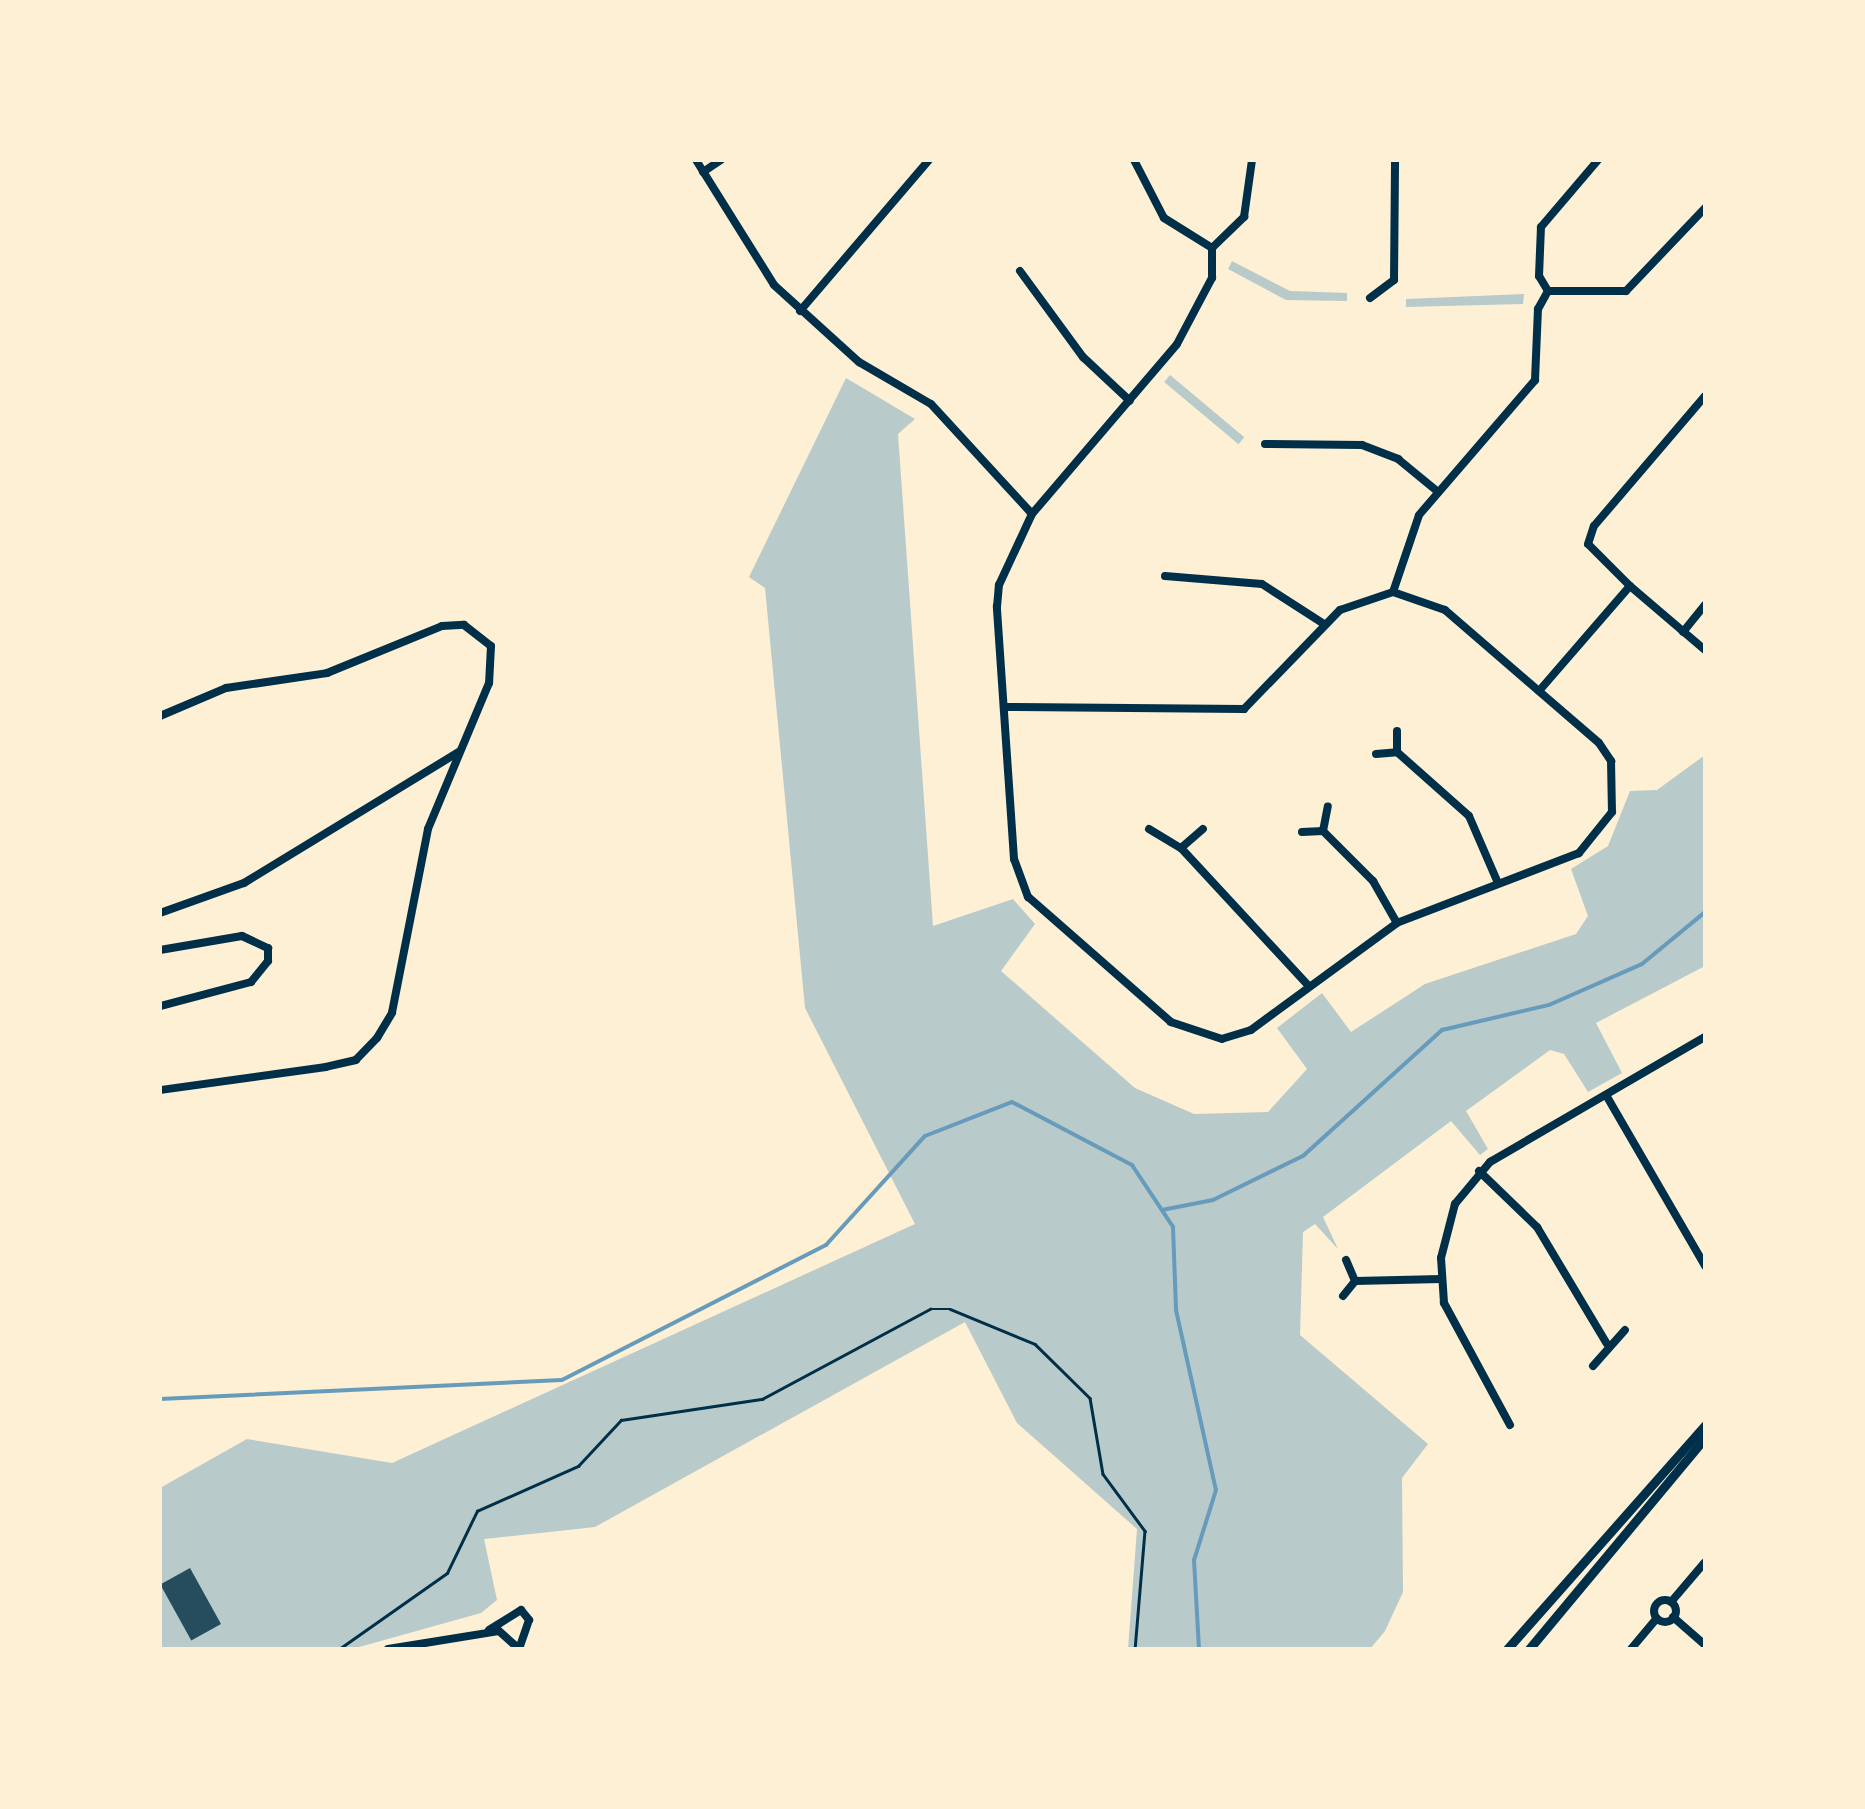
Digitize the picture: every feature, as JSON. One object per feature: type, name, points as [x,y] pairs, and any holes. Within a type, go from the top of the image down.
[{"type":"street","points":[[696,160],[748,251],[800,311],[859,362],[931,404],[1032,514]]},
{"type":"street","points":[[703,172],[721,160]]},
{"type":"street","points":[[800,311],[929,160]]},
{"type":"street","points":[[1134,160],[1164,218],[1212,248]]},
{"type":"street","points":[[1004,707],[1244,709],[1324,624],[1352,602],[1393,592],[1445,610],[1539,691],[1611,761],[1612,812],[1579,854],[1397,923],[1251,1030],[1196,1036],[1042,912],[1014,860],[1004,707],[999,585],[1032,514],[1130,401],[1195,311],[1212,278],[1212,248],[1244,217],[1252,160]]},
{"type":"street","points":[[1370,298],[1394,280],[1395,160]]},
{"type":"street","points":[[1548,292],[1538,276],[1541,227],[1598,160]]},
{"type":"street","points":[[1548,292],[1626,291],[1705,208]]},
{"type":"street","points":[[1020,271],[1083,358],[1130,401]]},
{"type":"street","points":[[1393,592],[1407,539],[1437,491],[1535,380],[1538,309],[1548,292]]},
{"type":"street","points":[[1705,396],[1594,526],[1588,544],[1705,650]]},
{"type":"street","points":[[1264,444],[1362,446],[1398,459],[1437,491]]},
{"type":"street","points":[[1165,576],[1262,584],[1324,624]]},
{"type":"street","points":[[1539,691],[1630,586]]},
{"type":"street","points":[[1683,632],[1705,605]]},
{"type":"street","points":[[160,716],[226,688],[328,673],[464,625],[491,646],[493,661],[428,830],[392,1014],[378,1038],[356,1060],[160,1090]]},
{"type":"street","points":[[1397,730],[1398,752],[1469,816],[1498,883]]},
{"type":"street","points":[[160,913],[244,883],[462,749]]},
{"type":"street","points":[[1376,754],[1398,752]]},
{"type":"street","points":[[1324,831],[1328,806]]},
{"type":"street","points":[[1149,829],[1181,848],[1309,986]]},
{"type":"street","points":[[1181,848],[1203,829]]},
{"type":"street","points":[[1302,832],[1324,831],[1373,880],[1397,923]]},
{"type":"street","points":[[160,950],[242,936],[268,948],[268,961],[252,982],[160,1006]]},
{"type":"street","points":[[1510,1425],[1454,1324],[1441,1279],[1448,1221],[1480,1170],[1705,1037]]},
{"type":"street","points":[[1606,1094],[1705,1266]]},
{"type":"street","points":[[1480,1170],[1538,1227],[1607,1344]]},
{"type":"street","points":[[1346,1260],[1355,1280]]},
{"type":"street","points":[[1355,1280],[1441,1279]]},
{"type":"street","points":[[1343,1296],[1355,1280]]},
{"type":"street","points":[[1592,1366],[1607,1344],[1625,1330]]},
{"type":"street","points":[[1507,1649],[1705,1425]]},
{"type":"street","points":[[1529,1649],[1705,1438]]},
{"type":"street","points":[[1673,1618],[1671,1602],[1705,1562]]},
{"type":"street","points":[[1631,1649],[1657,1618],[1658,1602],[1671,1602]]},
{"type":"street","points":[[488,1632],[521,1610],[530,1620],[519,1649]]},
{"type":"street","points":[[1537,1617],[1548,1626]]},
{"type":"street","points":[[1657,1618],[1673,1618],[1705,1645]]},
{"type":"street","points":[[388,1649],[488,1632],[507,1634],[519,1649]]},
{"type":"path","points":[[340,1649],[448,1572],[477,1511],[566,1474],[620,1420],[762,1399],[930,1309],[950,1309],[1045,1351],[1090,1398],[1103,1474],[1145,1531],[1135,1649]]},
{"type":"shaded area","points":[[1232,261],[1290,291],[1347,293],[1347,301],[1286,300],[1228,269]]},
{"type":"shaded area","points":[[1524,294],[1523,304],[1406,307],[1406,299]]},
{"type":"shaded area","points":[[1170,375],[1244,437],[1239,444],[1164,382]]},
{"type":"shaded area","points":[[846,378],[915,419],[898,434],[933,926],[1013,899],[1035,924],[1001,971],[1135,1088],[1194,1114],[1268,1112],[1307,1069],[1277,1028],[1322,993],[1351,1032],[1425,984],[1576,934],[1588,916],[1571,869],[1608,846],[1630,791],[1657,790],[1705,755],[1705,966],[1596,1023],[1622,1073],[1588,1092],[1564,1054],[1550,1050],[1466,1111],[1488,1149],[1480,1155],[1451,1121],[1323,1217],[1338,1249],[1315,1224],[1303,1232],[1300,1335],[1428,1444],[1402,1478],[1403,1592],[1385,1631],[1370,1649],[1128,1649],[1137,1529],[1017,1423],[965,1322],[595,1527],[484,1539],[497,1600],[481,1613],[352,1649],[160,1649],[160,1488],[247,1439],[392,1463],[915,1224],[805,1008],[765,588],[749,577]]},
{"type":"building","points":[[190,1568],[221,1624],[191,1640],[160,1584]]},
{"type":"waterway","points":[[1162,1210],[1213,1200],[1303,1156],[1442,1030],[1549,1005],[1642,964],[1705,912]]},
{"type":"waterway","points":[[160,1399],[562,1380],[826,1245],[925,1136],[1012,1102],[1132,1165],[1173,1227],[1176,1310],[1216,1490],[1194,1560],[1199,1649]]}]
